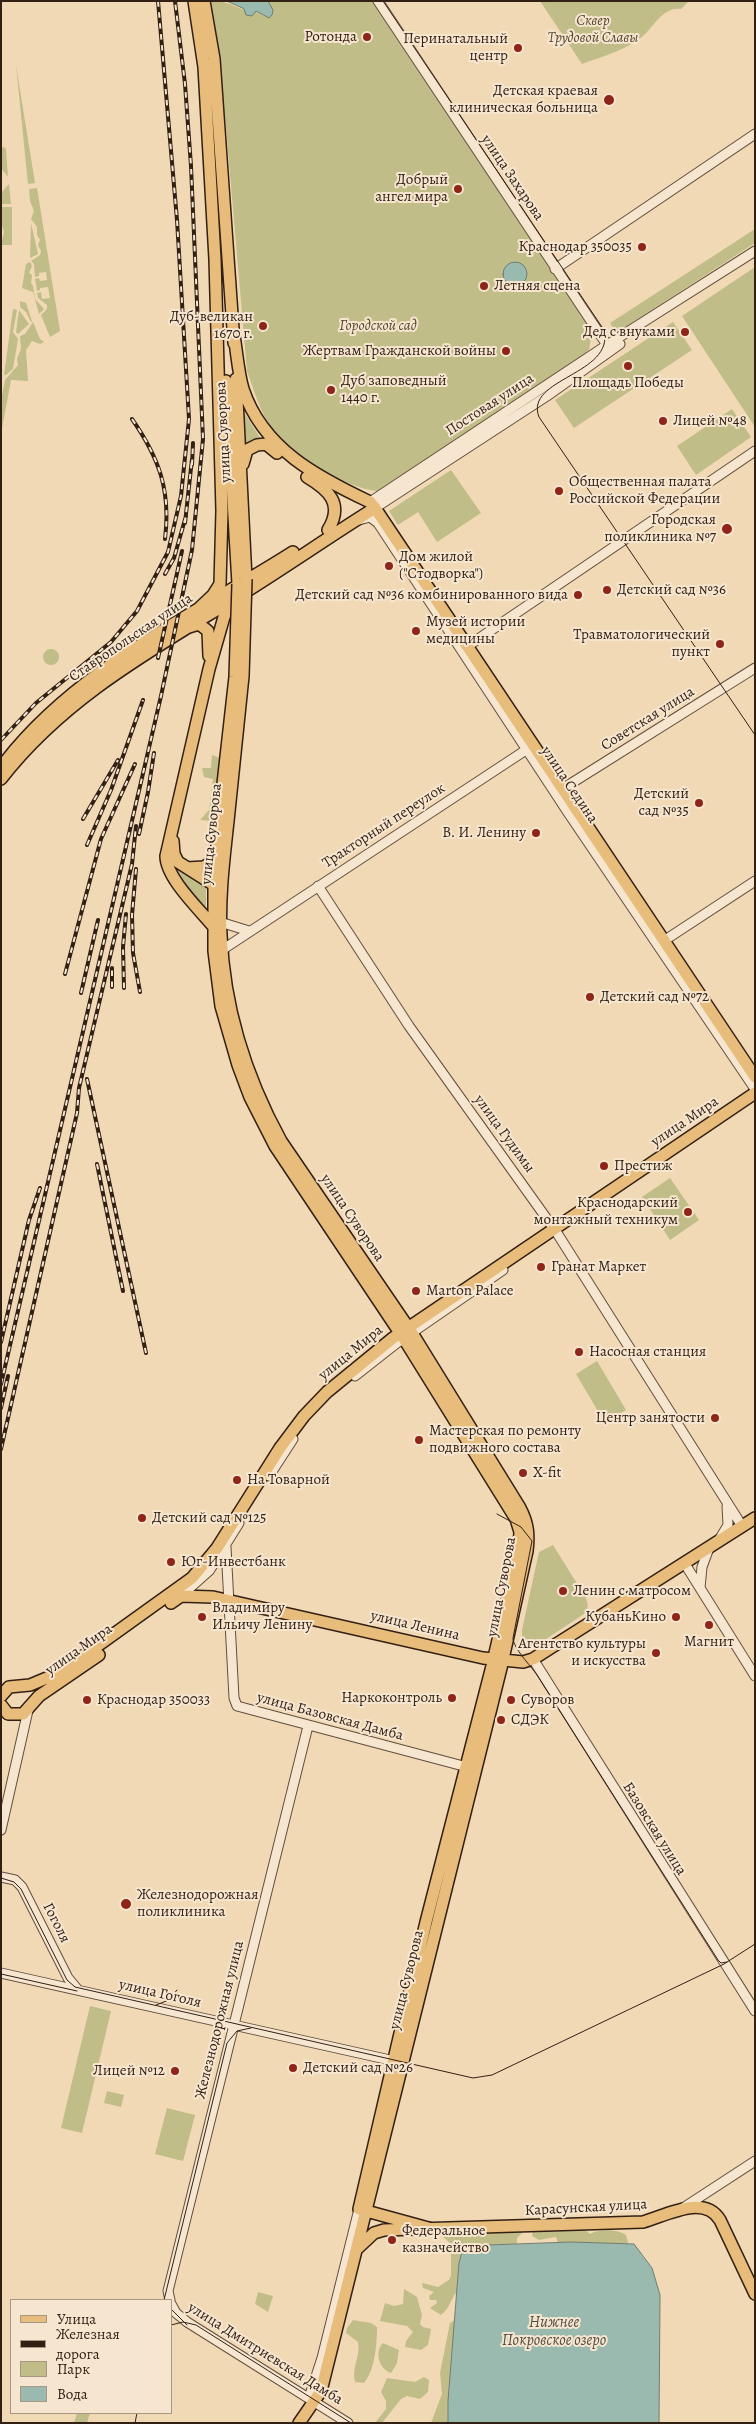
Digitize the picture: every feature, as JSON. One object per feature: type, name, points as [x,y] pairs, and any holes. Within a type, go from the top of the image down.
[{"type":"main road","name":"улица Суворова","points":[[194,1],[204,67],[216,259],[239,480],[246,579],[246,638],[224,820],[218,887],[216,924],[222,1006],[238,1065],[258,1115],[274,1146],[406,1332]]},
{"type":"main road","name":"улица Суворова","points":[[204,1],[214,59],[234,336],[239,480]]},
{"type":"main road","name":"улица Суворова","points":[[195,612],[217,590],[222,575],[216,259]]},
{"type":"main road","points":[[234,336],[246,396],[257,418],[279,448],[300,465],[373,505]]},
{"type":"main road","points":[[239,480],[247,450],[262,444],[271,447],[329,494],[335,516],[328,530]]},
{"type":"main road","name":"Постовая улица","points":[[264,580],[350,524],[373,505]]},
{"type":"main road","name":"Постовая улица","points":[[241,584],[328,530],[373,505]]},
{"type":"main road","name":"улица Седина","points":[[373,505],[530,747],[661,943],[755,1077]]},
{"type":"main road","name":"Ставропольская улица","points":[[1,779],[29,746],[74,704],[116,672],[264,580]]},
{"type":"main road","name":"Ставропольская улица","points":[[1,766],[36,727],[87,683],[127,655],[241,584]]},
{"type":"main road","points":[[216,924],[172,864],[174,854],[173,824],[209,670],[224,617],[232,600]]},
{"type":"main road","name":"Ставропольская улица","points":[[183,629],[199,624],[208,631],[209,670]]},
{"type":"main road","name":"улица Суворова","points":[[218,887],[216,860],[224,820]]},
{"type":"main road","points":[[187,868],[204,867],[216,860]]},
{"type":"main road","points":[[172,864],[187,868],[218,887]]},
{"type":"main road","name":"улица Суворова","points":[[216,924],[222,950],[232,1018],[260,1102],[281,1140],[527,1522],[527,1551],[397,2062]]},
{"type":"main road","name":"улица Мира","points":[[1,1696],[9,1687],[30,1685],[61,1672],[166,1598],[202,1569],[226,1540],[280,1448],[304,1416],[327,1392],[406,1332],[755,1093]]},
{"type":"main road","name":"улица Ленина","points":[[181,1596],[200,1595],[228,1600],[498,1660],[523,1662],[532,1659],[755,1518]]},
{"type":"main road","name":"улица Мира","points":[[30,1706],[39,1696],[181,1596]]},
{"type":"main road","name":"улица Суворова","points":[[311,2399],[321,2391],[357,2249],[363,2210],[467,1767],[498,1660]]},
{"type":"main road","points":[[1,1705],[4,1711],[13,1716],[23,1714],[30,1706],[29,1694],[19,1686]]},
{"type":"main road","points":[[681,2210],[706,2208],[716,2213],[755,2294]]},
{"type":"main road","name":"Карасунская улица","points":[[363,2210],[432,2229]]},
{"type":"main road","name":"Карасунская улица","points":[[357,2249],[374,2233],[384,2230],[644,2222],[681,2210]]},
{"type":"main road","points":[[299,2423],[311,2399]]},
{"type":"street","name":"улица Захарова","points":[[378,1],[607,345]]},
{"type":"street","points":[[556,268],[755,134]]},
{"type":"street","name":"Постовая улица","points":[[373,505],[607,345],[755,251]]},
{"type":"street","name":"Постовая улица","points":[[373,505],[547,396],[619,344],[755,256]]},
{"type":"street","points":[[465,648],[755,451]]},
{"type":"street","name":"улица Седина","points":[[350,524],[367,518],[376,520],[465,648]]},
{"type":"street","name":"Советская улица","points":[[560,791],[755,668]]},
{"type":"street","name":"Тракторный переулок","points":[[222,950],[530,747]]},
{"type":"street","points":[[661,943],[755,882]]},
{"type":"street","name":"улица Гудимы","points":[[318,886],[409,1026],[556,1230],[742,1526]]},
{"type":"street","points":[[216,924],[249,931]]},
{"type":"street","name":"улица Седина","points":[[661,943],[755,1089]]},
{"type":"street","name":"улица Мира","points":[[556,1230],[755,1100]]},
{"type":"street","points":[[700,1588],[702,1567],[728,1525],[727,1503]]},
{"type":"street","name":"улица Мира","points":[[181,1596],[209,1571],[226,1540]]},
{"type":"street","name":"улица Базовская Дамба","points":[[226,1540],[234,1698],[237,1706],[467,1767]]},
{"type":"street","points":[[685,1564],[755,1676]]},
{"type":"street","name":"Базовская улица","points":[[532,1659],[755,2011]]},
{"type":"street","points":[[1,1830],[30,1706]]},
{"type":"street","name":"Железнодорожная улица","points":[[169,2296],[308,1726]]},
{"type":"street","name":"Гоголя","points":[[1,1877],[15,1880],[22,1887],[68,1978],[78,1990]]},
{"type":"street","name":"улица Гоголя","points":[[1,1973],[397,2062]]},
{"type":"street","name":"Карасунская улица","points":[[681,2210],[755,2161]]},
{"type":"street","name":"улица Суворова","points":[[311,2399],[363,2210]]},
{"type":"street","name":"улица Дмитриевская Дамба","points":[[172,2306],[175,2312],[187,2322],[348,2423]]},
{"type":"green space","name":"Городской сад","points":[[211,1],[227,3],[264,16],[270,4],[268,1],[373,1],[592,331],[589,350],[582,356],[377,491],[350,484],[335,477],[305,458],[280,438],[264,415],[247,371],[226,128]]},
{"type":"green space","name":"Сквер Трудовой Славы","points":[[540,1],[689,1],[681,9],[674,9],[664,14],[647,33],[635,42],[613,53],[582,64]]},
{"type":"green space","points":[[16,65],[35,183],[28,184]]},
{"type":"green space","points":[[4,147],[6,149],[8,177],[1,168],[1,148]]},
{"type":"green space","points":[[9,184],[11,204],[1,204],[2,192]]},
{"type":"green space","points":[[37,188],[60,331],[50,337],[41,315],[47,309],[47,305],[38,298],[37,293],[41,292],[42,299],[50,298],[48,287],[40,288],[37,291],[35,279],[39,278],[40,281],[47,280],[46,272],[39,273],[39,276],[35,277],[34,264],[31,261],[40,255],[41,251],[38,245],[40,240],[37,235],[37,227],[31,219],[34,211],[30,201],[29,189]]},
{"type":"green space","points":[[2,207],[12,207],[12,245],[1,245],[4,232],[1,221]]},
{"type":"green space","points":[[31,223],[38,254],[30,258]]},
{"type":"green space","points":[[755,229],[755,243],[616,333],[610,323]]},
{"type":"green space","points":[[30,262],[32,266],[29,273],[32,275],[31,283],[35,299],[44,309],[39,314],[33,292],[22,288],[26,264]]},
{"type":"green space","points":[[755,267],[755,427],[682,316]]},
{"type":"green space","points":[[20,301],[26,303],[31,322],[26,312],[20,307]]},
{"type":"green space","points":[[13,309],[17,310],[13,332],[18,339],[13,369],[4,375]]},
{"type":"green space","points":[[19,310],[29,324],[18,334],[16,332]]},
{"type":"green space","points":[[33,322],[40,339],[44,342],[40,344],[32,341],[26,350],[28,381],[11,380],[1,434],[1,400],[5,380],[18,365],[17,359],[21,349],[20,336],[25,334]]},
{"type":"green space","points":[[673,322],[692,350],[574,428],[555,400]]},
{"type":"green space","points":[[242,409],[262,441],[244,449]]},
{"type":"green space","points":[[732,409],[751,437],[696,475],[677,446]]},
{"type":"green space","points":[[451,470],[481,513],[437,542],[418,512],[398,525],[389,511]]},
{"type":"green space","points":[[51,649],[59,657],[51,665],[43,657]]},
{"type":"green space","points":[[212,755],[220,758],[212,821],[200,820],[209,810],[213,779],[204,777],[202,768],[211,768]]},
{"type":"green space","points":[[176,868],[206,886],[206,910],[174,869]]},
{"type":"green space","points":[[670,1178],[699,1220],[670,1240],[642,1197]]},
{"type":"green space","points":[[597,1361],[626,1410],[605,1423],[576,1374]]},
{"type":"green space","points":[[553,1545],[586,1598],[588,1606],[584,1614],[534,1647],[525,1648],[522,1641],[522,1630],[539,1552]]},
{"type":"green space","points":[[90,2006],[111,2011],[82,2133],[61,2128]]},
{"type":"green space","points":[[107,2091],[124,2095],[121,2107],[104,2103]]},
{"type":"green space","points":[[167,2108],[195,2115],[183,2161],[155,2154]]},
{"type":"green space","points":[[584,2229],[590,2234],[603,2231],[618,2232],[626,2235],[628,2243],[558,2243],[556,2237],[539,2240],[532,2236],[533,2231]]},
{"type":"green space","points":[[523,2232],[517,2238],[517,2244],[468,2246],[459,2263],[457,2292],[449,2306],[441,2315],[430,2308],[437,2303],[436,2300],[430,2300],[429,2296],[434,2292],[423,2288],[422,2283],[438,2287],[449,2280],[451,2276],[451,2244],[441,2235]]},
{"type":"green space","points":[[404,2289],[417,2297],[422,2315],[420,2324],[431,2329],[428,2345],[421,2350],[405,2347],[406,2341],[413,2332],[407,2326],[380,2321],[385,2303],[394,2306],[403,2304]]},
{"type":"green space","points":[[258,2292],[273,2296],[268,2312],[255,2304]]},
{"type":"green space","points":[[353,2320],[371,2323],[377,2327],[373,2364],[364,2383],[355,2382],[354,2377],[359,2347],[358,2342],[346,2333]]},
{"type":"green space","points":[[455,2320],[448,2423],[431,2423],[442,2394],[440,2373],[450,2323]]},
{"type":"green space","points":[[383,2343],[399,2350],[397,2363],[391,2373],[383,2368],[379,2360],[378,2355]]},
{"type":"green space","points":[[424,2377],[429,2380],[428,2392],[420,2399],[407,2396],[401,2399],[382,2423],[375,2423],[386,2409],[386,2401],[381,2392],[387,2378],[415,2382]]},
{"type":"green space","points":[[77,2414],[90,2414],[87,2423],[74,2423]]},
{"type":"water","points":[[227,1],[268,1],[273,10],[272,15],[269,18],[256,11],[252,16],[246,15],[244,9]]},
{"type":"water","points":[[515,262],[520,263],[526,269],[526,279],[520,285],[515,286],[510,285],[504,279],[503,274],[504,269],[510,263]]},
{"type":"water","name":"Нижнее Покровское озеро","points":[[571,2242],[634,2244],[652,2268],[660,2295],[659,2423],[448,2423],[448,2401],[459,2263],[462,2252],[468,2246]]},
{"type":"tram line","points":[[383,1],[604,330],[604,345],[596,357],[544,393],[538,404],[539,417],[755,735]]},
{"type":"tram line","points":[[497,1514],[521,1527],[532,1541],[513,1638],[516,1647],[537,1675],[718,1960],[721,1963],[727,1962]]},
{"type":"tram line","points":[[1,1878],[14,1882],[21,1889],[67,1980],[75,1987],[473,2078],[492,2075],[724,1964],[755,1944]]},
{"type":"tram line","points":[[1,1974],[77,1991]]},
{"type":"tram line","points":[[156,2005],[169,2000],[177,1990]]},
{"type":"tram line","points":[[164,2299],[227,2043],[237,2031],[251,2028]]},
{"type":"tram line","points":[[172,2310],[187,2325]]},
{"type":"tram line","points":[[172,2325],[183,2322],[196,2325],[351,2423]]},
{"type":"tram line","points":[[135,2423],[137,2414]]},
{"type":"railway","points":[[1,740],[36,703],[111,642],[137,611],[168,552],[181,496],[189,419],[177,220],[158,1]]},
{"type":"railway","points":[[1,1384],[161,696],[192,550],[203,439],[191,166],[185,84],[175,1]]},
{"type":"railway","points":[[132,419],[149,447],[161,475],[166,505],[165,539]]},
{"type":"railway","points":[[192,465],[193,443]]},
{"type":"railway","points":[[185,523],[192,459]]},
{"type":"railway","points":[[165,574],[174,558],[186,516]]},
{"type":"railway","points":[[158,658],[182,551]]},
{"type":"railway","points":[[87,845],[111,790],[143,700]]},
{"type":"railway","points":[[139,834],[154,753]]},
{"type":"railway","points":[[83,819],[118,760]]},
{"type":"railway","points":[[65,974],[101,839],[135,764]]},
{"type":"railway","points":[[1,1449],[77,1113],[79,1088],[132,864],[136,826]]},
{"type":"railway","points":[[136,869],[132,915],[133,953],[140,992]]},
{"type":"railway","points":[[124,988],[123,947],[126,914]]},
{"type":"railway","points":[[81,993],[98,920]]},
{"type":"railway","points":[[112,968],[112,987]]},
{"type":"railway","points":[[87,1079],[146,1353]]},
{"type":"railway","points":[[97,1164],[123,1291]]},
{"type":"railway","points":[[1,1342],[29,1220],[40,1188]]},
{"type":"railway","points":[[1,1408],[8,1376]]},
{"type":"place","name":"Ротонда","points":[[367,37]]},
{"type":"place","name":"Перинатальный центр","points":[[518,48]]},
{"type":"place","name":"Детская краевая клиническая больница","points":[[609,100]]},
{"type":"place","name":"Добрый ангел мира","points":[[458,189]]},
{"type":"place","name":"Краснодар 350035","points":[[642,247]]},
{"type":"place","name":"Летняя сцена","points":[[484,286]]},
{"type":"place","name":"Дуб-великан 1670 г.","points":[[263,326]]},
{"type":"place","name":"Дед с внуками","points":[[685,332]]},
{"type":"place","name":"Жертвам Гражданской войны","points":[[506,351]]},
{"type":"place","name":"Площадь Победы","points":[[628,366]]},
{"type":"place","name":"Дуб заповедный 1440 г.","points":[[331,390]]},
{"type":"place","name":"Лицей №48","points":[[663,421]]},
{"type":"place","name":"Общественная палата Российской Федерации","points":[[559,491]]},
{"type":"place","name":"Городская поликлиника №7","points":[[727,529]]},
{"type":"place","name":"Дом жилой (\"Стодворка\")","points":[[389,566]]},
{"type":"place","name":"Детский сад №36","points":[[607,590]]},
{"type":"place","name":"Детский сад №36 комбинированного вида","points":[[578,595]]},
{"type":"place","name":"Музей истории медицины","points":[[416,631]]},
{"type":"place","name":"Травматологический пункт","points":[[720,644]]},
{"type":"place","name":"Детский сад №35","points":[[699,803]]},
{"type":"place","name":"В. И. Ленину","points":[[536,833]]},
{"type":"place","name":"Детский сад №72","points":[[590,997]]},
{"type":"place","name":"Престиж","points":[[604,1166]]},
{"type":"place","name":"Краснодарский монтажный техникум","points":[[688,1212]]},
{"type":"place","name":"Гранат Маркет","points":[[541,1267]]},
{"type":"place","name":"Marton Palace","points":[[416,1291]]},
{"type":"place","name":"Насосная станция","points":[[579,1352]]},
{"type":"place","name":"Центр занятости","points":[[715,1418]]},
{"type":"place","name":"Мастерская по ремонту подвижного состава","points":[[419,1440]]},
{"type":"place","name":"X-fit","points":[[523,1473]]},
{"type":"place","name":"На Товарной","points":[[237,1480]]},
{"type":"place","name":"Детский сад №125","points":[[142,1518]]},
{"type":"place","name":"Юг-Инвестбанк","points":[[171,1562]]},
{"type":"place","name":"Ленин с матросом","points":[[563,1591]]},
{"type":"place","name":"Владимиру Ильичу Ленину","points":[[202,1617]]},
{"type":"place","name":"КубаньКино","points":[[676,1617]]},
{"type":"place","name":"Магнит","points":[[709,1625]]},
{"type":"place","name":"Агентство культуры и искусства","points":[[656,1653]]},
{"type":"place","name":"Наркоконтроль","points":[[452,1698]]},
{"type":"place","name":"Краснодар 350033","points":[[87,1700]]},
{"type":"place","name":"Суворов","points":[[511,1700]]},
{"type":"place","name":"СДЭК","points":[[501,1720]]},
{"type":"place","name":"Железнодорожная поликлиника","points":[[126,1904]]},
{"type":"place","name":"Детский сад №26","points":[[293,2068]]},
{"type":"place","name":"Лицей №12","points":[[175,2071]]},
{"type":"place","name":"Федеральное казначейство","points":[[392,2240]]}]
